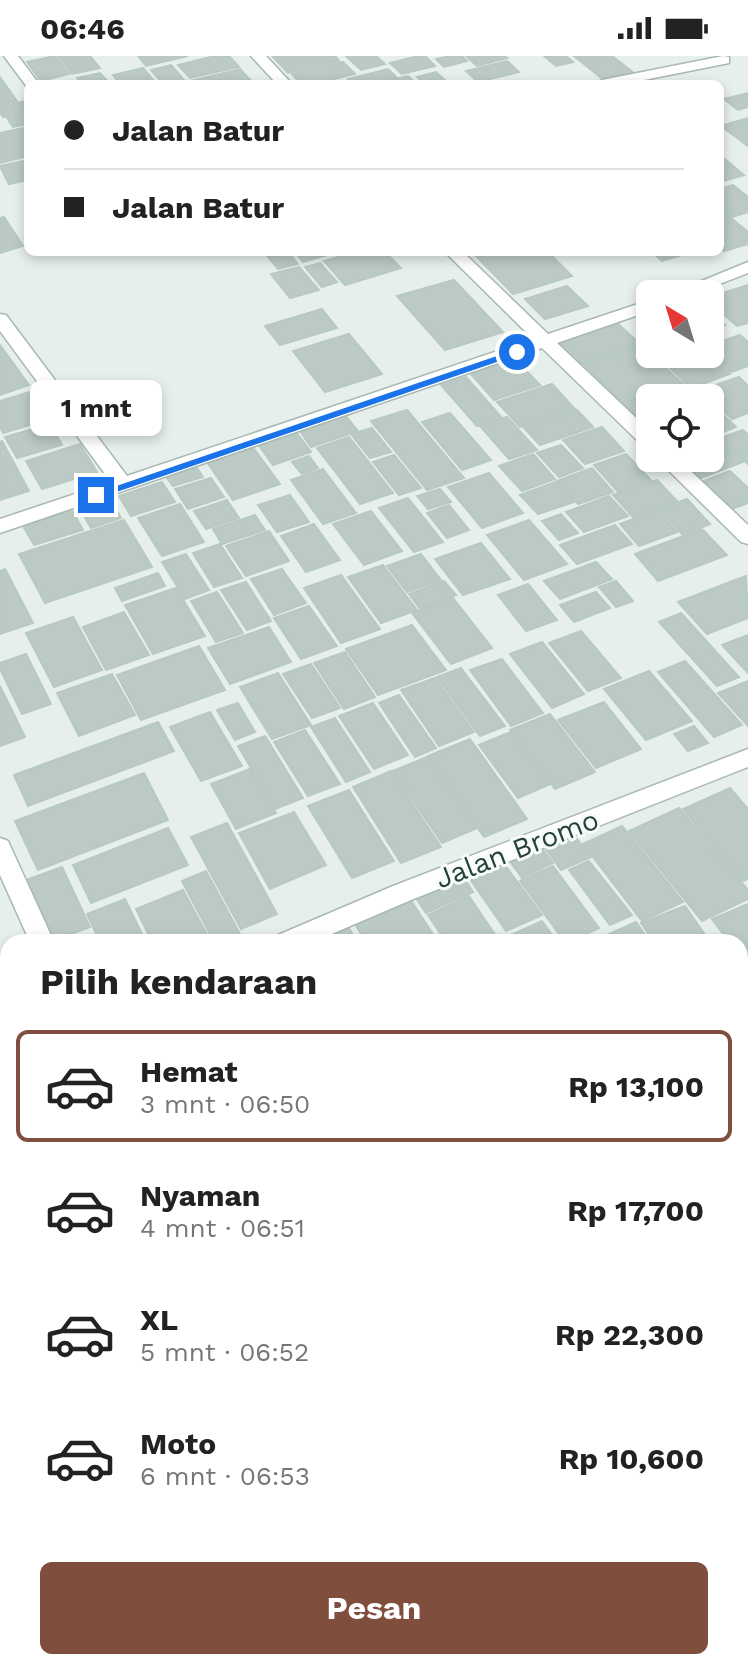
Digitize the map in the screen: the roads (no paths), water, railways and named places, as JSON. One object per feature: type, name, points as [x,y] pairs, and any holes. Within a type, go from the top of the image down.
[{"type":"street","points":[[11,56],[29,80]]},
{"type":"street","points":[[258,56],[281,80]]},
{"type":"street","points":[[622,80],[724,60]]},
{"type":"street","points":[[457,256],[636,428]]},
{"type":"street","points":[[715,280],[748,267]]},
{"type":"street","points":[[0,526],[636,310]]},
{"type":"street","points":[[0,319],[124,486]]},
{"type":"street","points":[[681,472],[748,537]]},
{"type":"street","name":"Jalan Bromo","points":[[306,934],[402,893],[748,758]]},
{"type":"street","points":[[0,848],[38,934]]}]
